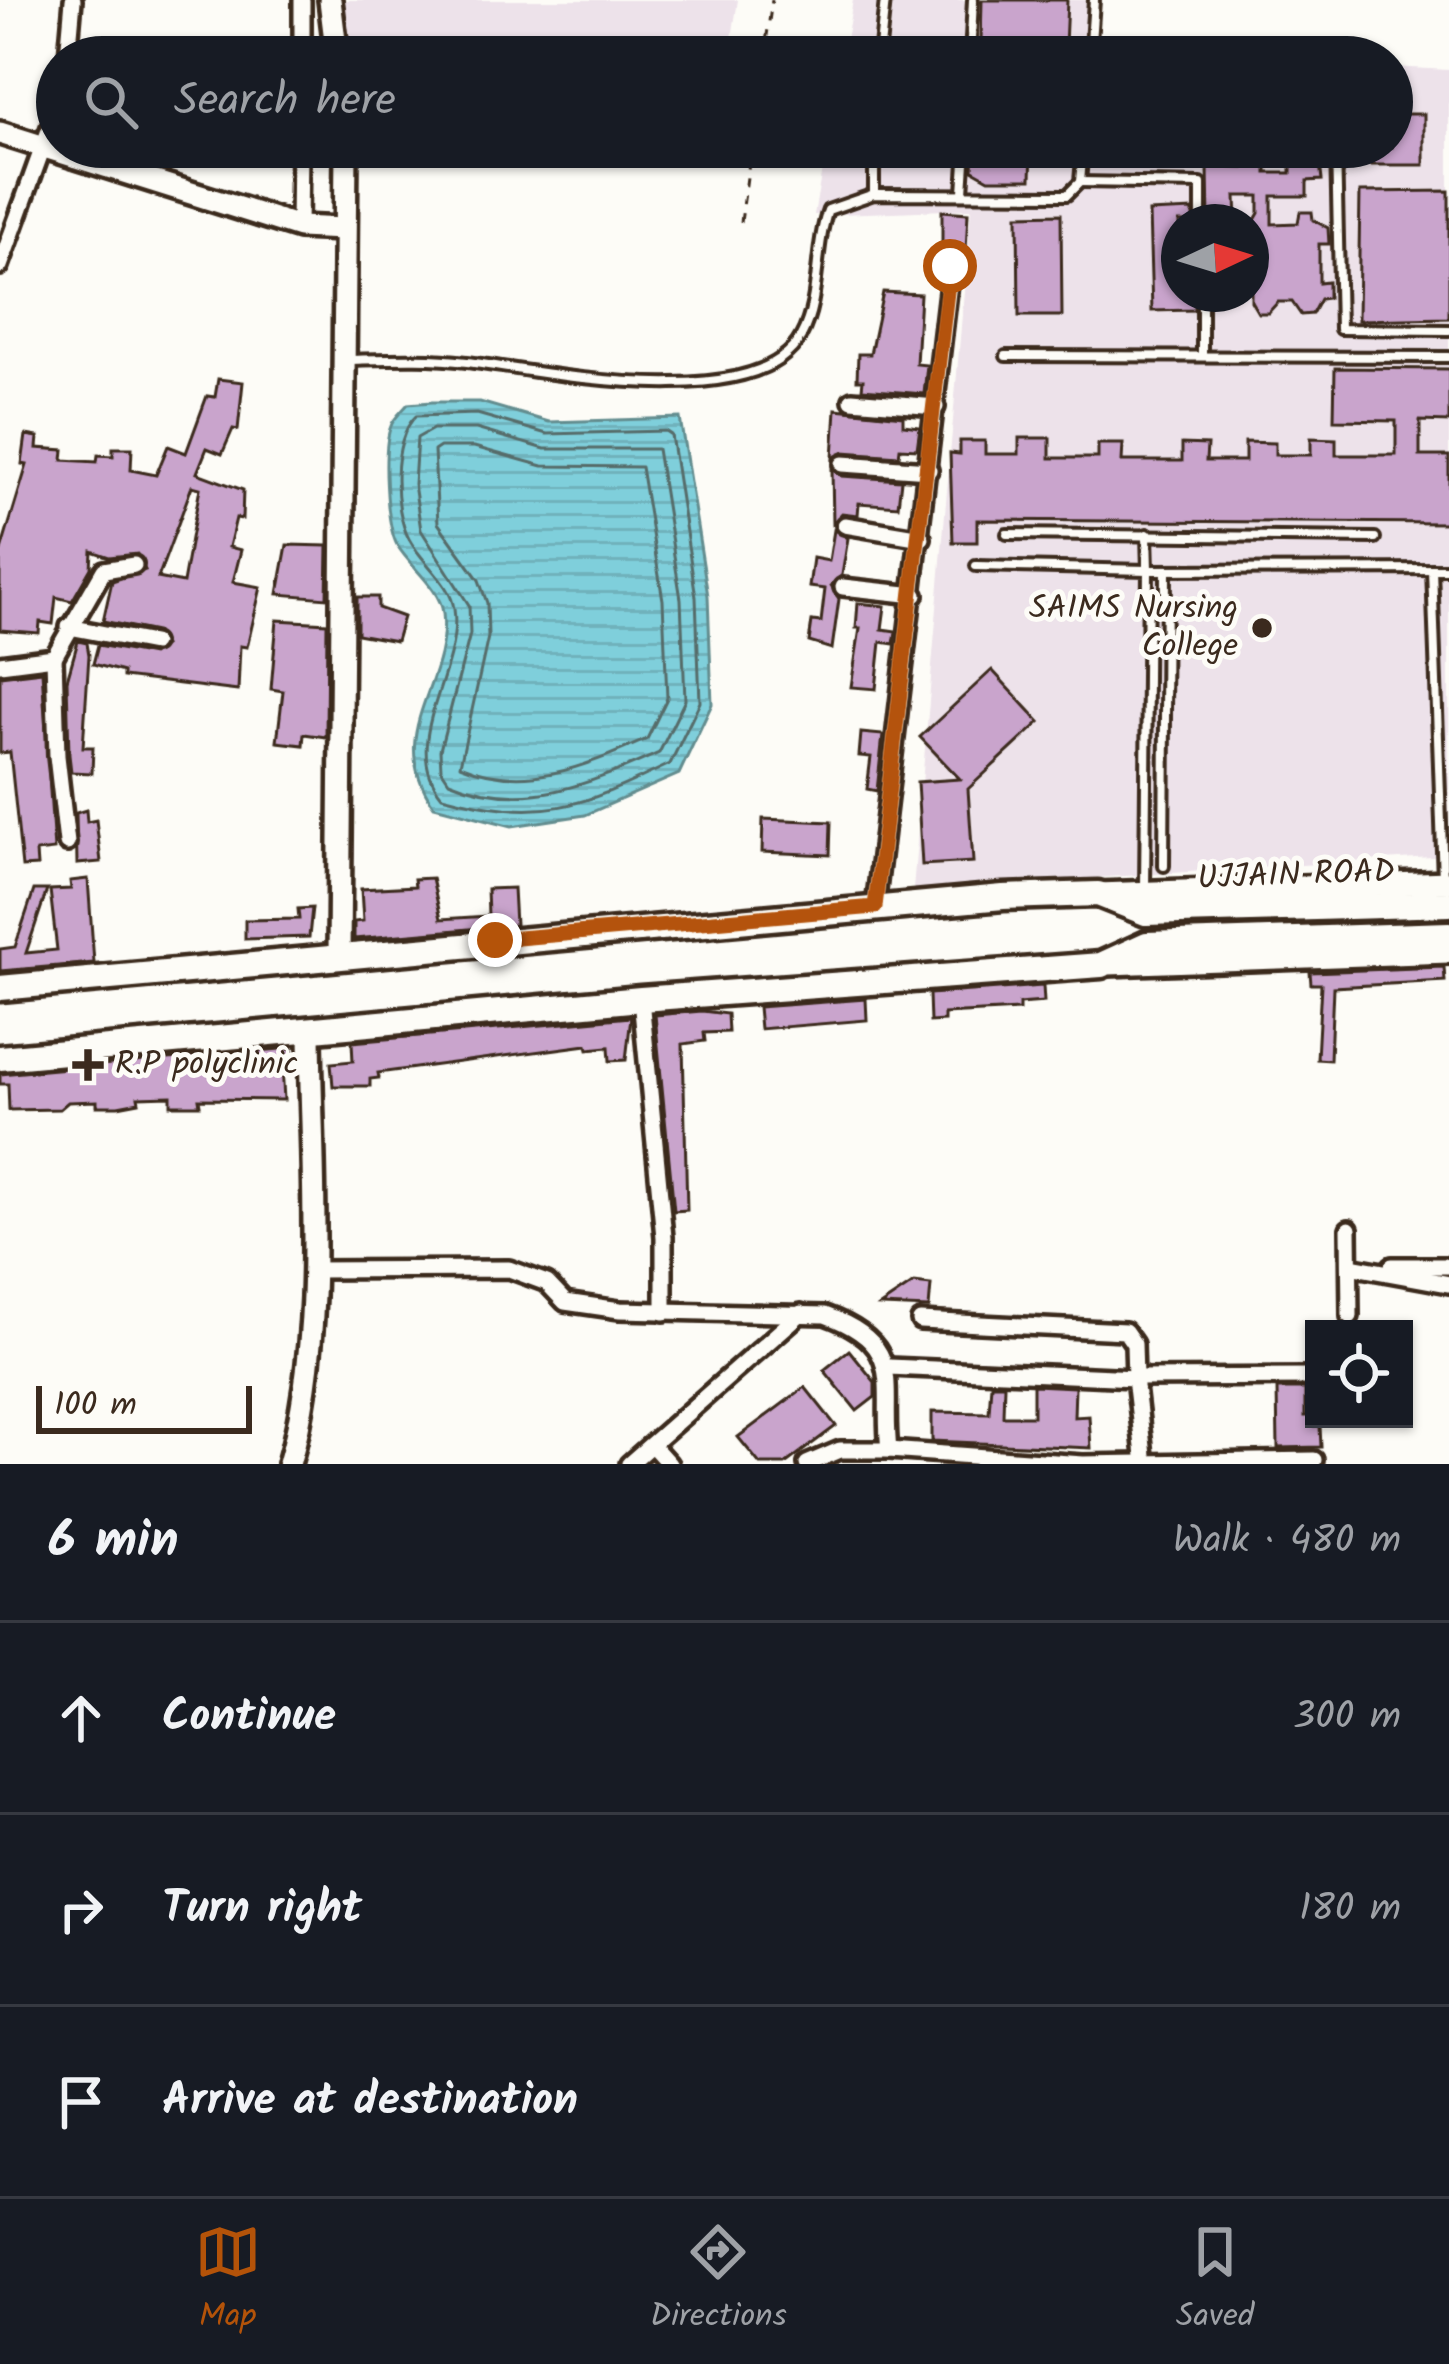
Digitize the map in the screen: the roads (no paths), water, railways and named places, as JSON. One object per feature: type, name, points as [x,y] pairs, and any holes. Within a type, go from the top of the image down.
[{"type":"main road","name":"UJJAIN ROAD","points":[[1145,902],[1447,893]]},
{"type":"main road","points":[[0,988],[875,907],[1098,894],[1145,902]]},
{"type":"main road","name":"UJJAIN ROAD","points":[[1101,964],[1147,944],[1447,940]]},
{"type":"main road","points":[[0,1058],[641,999],[1101,964]]},
{"type":"street","points":[[70,36],[73,0]]},
{"type":"street","points":[[302,0],[302,36]]},
{"type":"street","points":[[330,0],[334,36]]},
{"type":"street","points":[[0,133],[36,144]]},
{"type":"street","points":[[0,266],[39,168]]},
{"type":"street","points":[[113,168],[299,227],[343,229]]},
{"type":"street","points":[[299,227],[300,168]]},
{"type":"street","points":[[339,955],[345,168]]},
{"type":"street","points":[[875,907],[922,538],[950,266]]},
{"type":"street","points":[[852,400],[936,407]]},
{"type":"street","points":[[843,464],[929,470]]},
{"type":"street","points":[[845,525],[922,538]]},
{"type":"street","points":[[68,843],[57,756],[54,657],[104,570],[134,565]]},
{"type":"street","points":[[843,587],[915,595]]},
{"type":"street","points":[[69,627],[153,643]]},
{"type":"street","points":[[0,664],[54,657]]},
{"type":"street","points":[[1101,964],[1447,940]]},
{"type":"street","points":[[641,999],[664,1237],[664,1312]]},
{"type":"street","points":[[289,1464],[301,1421],[311,1270],[310,1031]]},
{"type":"street","points":[[1349,1229],[1350,1316]]},
{"type":"street","points":[[1350,1266],[1449,1266]]},
{"type":"street","points":[[1350,1266],[1449,1284]]},
{"type":"street","points":[[311,1270],[508,1269],[547,1283],[565,1302],[664,1312],[801,1313],[856,1326],[889,1367],[889,1450]]},
{"type":"street","points":[[629,1464],[801,1313]]},
{"type":"street","points":[[920,1321],[1125,1331],[1134,1344],[1145,1463]]},
{"type":"street","points":[[889,1367],[1135,1378],[1305,1377]]},
{"type":"street","points":[[652,1445],[669,1464]]},
{"type":"street","points":[[807,1464],[840,1450],[1016,1462],[1314,1460]]},
{"type":"lane","points":[[881,36],[885,0]]},
{"type":"lane","points":[[971,36],[973,0]]},
{"type":"lane","points":[[1091,36],[1094,0]]},
{"type":"lane","points":[[874,168],[874,194]]},
{"type":"lane","points":[[963,192],[965,168]]},
{"type":"lane","points":[[343,361],[466,362],[608,385],[747,372],[783,356],[802,335],[828,211],[874,194],[1067,195],[1080,182],[1081,168]]},
{"type":"lane","points":[[1336,168],[1340,329],[1449,330]]},
{"type":"lane","points":[[1080,182],[1201,184],[1201,204]]},
{"type":"lane","points":[[1202,312],[1202,352]]},
{"type":"lane","points":[[1006,356],[1202,352],[1449,357]]},
{"type":"lane","points":[[1006,534],[1375,538]]},
{"type":"lane","points":[[1145,902],[1147,534]]},
{"type":"lane","points":[[976,566],[1449,569]]},
{"type":"lane","points":[[1432,569],[1447,940]]},
{"type":"lane","points":[[1164,866],[1166,570]]},
{"type":"water","points":[[480,402],[549,422],[680,418],[708,596],[712,704],[679,774],[585,815],[512,826],[434,806],[420,779],[416,732],[438,664],[443,613],[431,586],[397,545],[386,468],[394,420],[408,404]]},
{"type":"place","name":"SAIMS Nursing College","points":[[1262,628]]},
{"type":"place","name":"R.P polyclinic","points":[[88,1065]]}]
